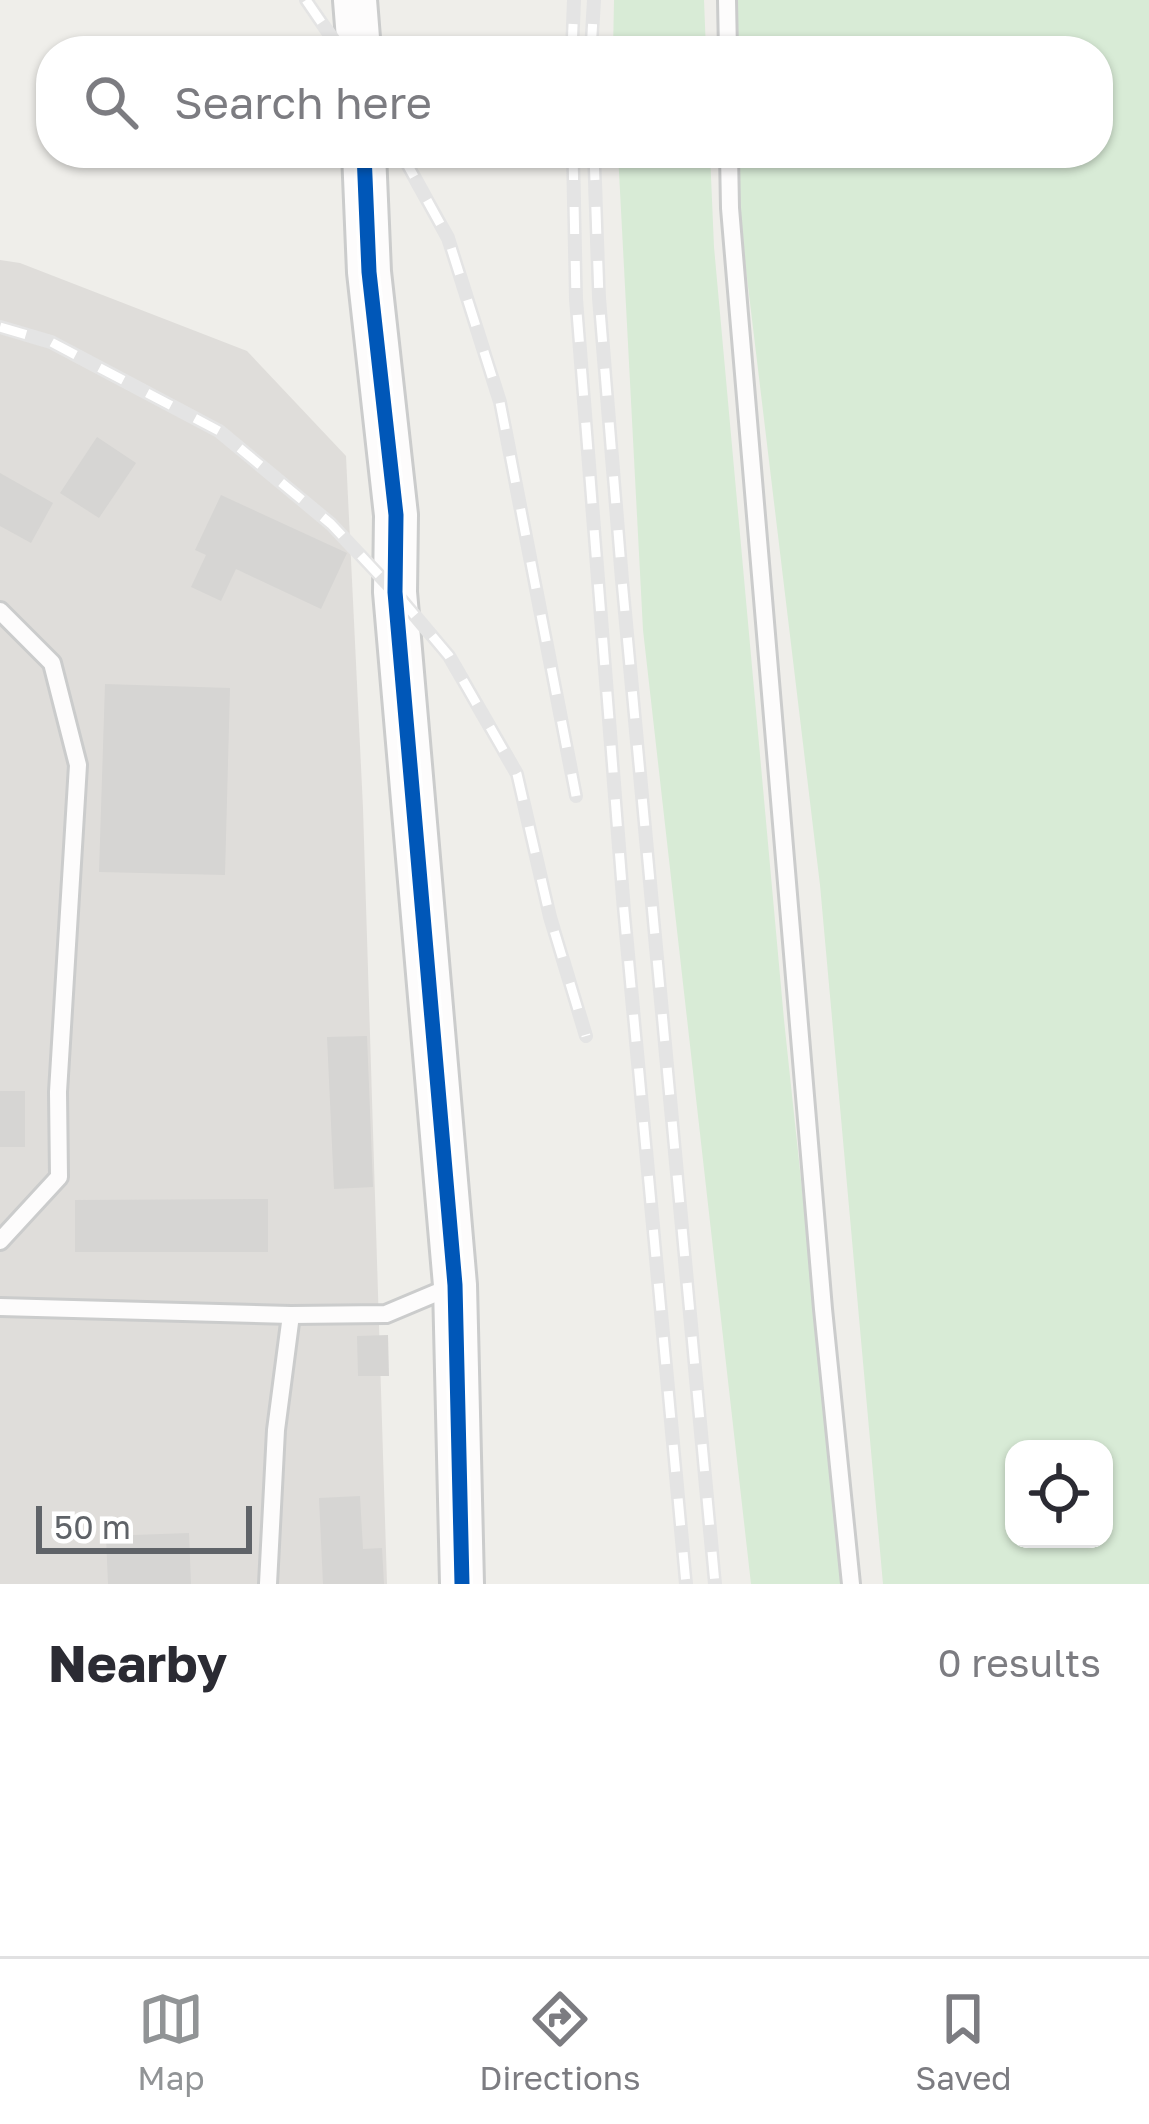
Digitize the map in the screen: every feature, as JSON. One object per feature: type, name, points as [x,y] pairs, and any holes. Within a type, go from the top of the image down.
[{"type":"street","points":[[355,0],[358,36]]},
{"type":"street","points":[[365,168],[369,272],[396,515],[395,592],[455,1285],[462,1584]]},
{"type":"lane","points":[[727,0],[728,36]]},
{"type":"lane","points":[[729,168],[823,1309],[851,1584]]},
{"type":"lane","points":[[0,610],[52,662],[78,765],[58,1092],[59,1177],[0,1241]]},
{"type":"lane","points":[[0,1306],[386,1314],[455,1285]]},
{"type":"lane","points":[[268,1584],[276,1430],[291,1315]]},
{"type":"shaded area","points":[[0,260],[20,263],[247,351],[346,456],[363,808],[387,1584],[0,1584]]},
{"type":"green space","points":[[614,0],[704,0],[705,36],[613,36]]},
{"type":"green space","points":[[738,0],[1149,0],[1149,1584],[883,1584],[820,885],[734,168],[1113,168],[1113,36],[735,36]]},
{"type":"green space","points":[[619,168],[711,168],[784,1020],[844,1584],[751,1584],[643,630]]},
{"type":"building","points":[[97,437],[136,463],[99,518],[60,493]]},
{"type":"building","points":[[0,473],[53,503],[31,543],[0,526]]},
{"type":"building","points":[[221,495],[347,553],[321,609],[236,569],[221,601],[191,587],[206,555],[195,550]]},
{"type":"building","points":[[105,684],[230,688],[225,875],[99,872]]},
{"type":"building","points":[[367,1036],[373,1187],[334,1189],[327,1037]]},
{"type":"building","points":[[0,1091],[25,1091],[25,1147],[0,1147]]},
{"type":"building","points":[[268,1199],[268,1252],[75,1252],[75,1200]]},
{"type":"building","points":[[388,1335],[389,1376],[358,1376],[357,1336]]},
{"type":"building","points":[[360,1496],[363,1549],[382,1548],[384,1584],[323,1584],[319,1498]]},
{"type":"building","points":[[189,1533],[191,1584],[108,1584],[106,1536]]},
{"type":"railway","points":[[306,0],[331,36]]},
{"type":"railway","points":[[573,36],[574,0]]},
{"type":"railway","points":[[592,36],[594,0]]},
{"type":"railway","points":[[409,168],[448,238],[500,402],[576,796]]},
{"type":"railway","points":[[573,168],[576,299],[624,911],[686,1584]]},
{"type":"railway","points":[[595,168],[599,298],[622,580],[715,1584]]},
{"type":"railway","points":[[0,327],[51,342],[219,431],[331,524],[449,656],[517,774],[550,917],[586,1036]]},
{"type":"cycle path","points":[[365,168],[369,272],[396,515],[395,592],[455,1285],[462,1584]]}]
